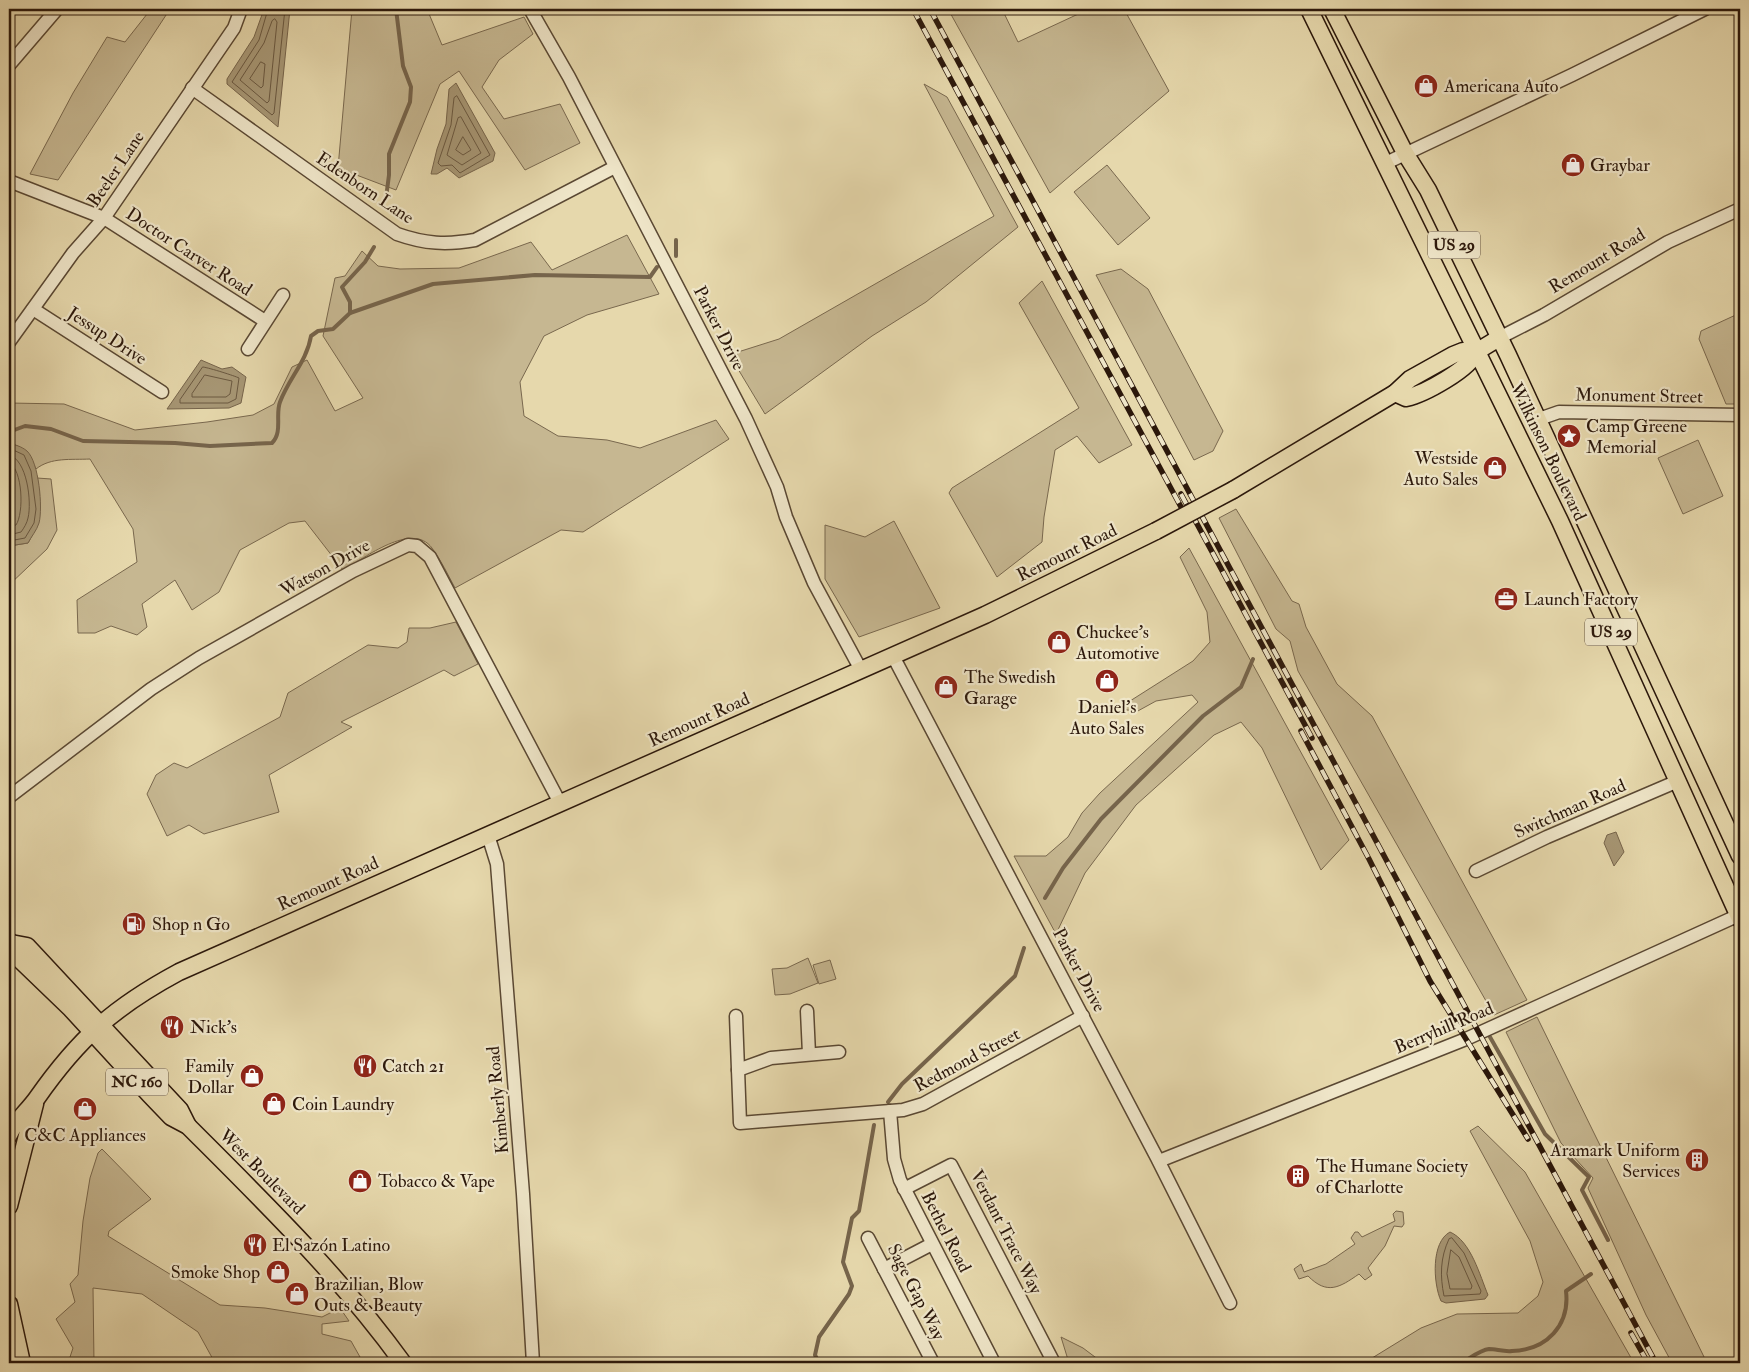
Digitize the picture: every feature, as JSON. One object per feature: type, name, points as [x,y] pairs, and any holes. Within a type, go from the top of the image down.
[{"type":"main road","name":"Wilkinson Boulevard","points":[[1309,9],[1560,521],[1740,917]]},
{"type":"main road","name":"Wilkinson Boulevard","points":[[1332,9],[1405,153],[1428,190],[1539,419],[1740,856]]},
{"type":"main road","name":"Remount Road","points":[[9,1135],[55,1071],[96,1027],[143,993],[179,972],[985,615],[1156,531],[1233,490],[1395,393],[1410,379],[1452,355],[1463,351],[1476,352],[1499,338]]},
{"type":"main road","name":"West Boulevard","points":[[10,942],[27,946],[96,1027],[180,1110],[188,1126],[314,1254],[351,1295],[403,1363]]},
{"type":"main road","name":"Remount Road","points":[[9,1206],[36,1099]]},
{"type":"main road","points":[[9,1304],[22,1363]]},
{"type":"street","points":[[9,65],[57,9]]},
{"type":"street","name":"Beeler Lane","points":[[9,342],[73,253],[104,218],[234,28],[241,9]]},
{"type":"street","name":"Parker Drive","points":[[530,9],[615,167],[746,419],[777,486],[786,517],[814,582],[861,670]]},
{"type":"street","points":[[1386,163],[1572,75],[1705,9]]},
{"type":"street","name":"Edenborn Lane","points":[[192,88],[397,234],[421,242],[450,244],[475,240],[615,167]]},
{"type":"street","name":"Doctor Carver Road","points":[[9,181],[104,218],[265,322]]},
{"type":"street","name":"Remount Road","points":[[1499,338],[1544,315],[1662,245],[1740,209]]},
{"type":"street","points":[[248,349],[283,295]]},
{"type":"street","name":"Jessup Drive","points":[[33,309],[162,392]]},
{"type":"street","name":"Monument Street","points":[[1539,419],[1555,413],[1566,412],[1740,415]]},
{"type":"street","name":"Watson Drive","points":[[9,797],[152,690],[199,658],[353,571],[408,545],[417,546],[430,557],[560,803]]},
{"type":"street","name":"Parker Drive","points":[[893,656],[1159,1161],[1230,1303]]},
{"type":"street","name":"Switchman Road","points":[[1476,871],[1547,837],[1678,781]]},
{"type":"street","name":"Kimberly Road","points":[[488,835],[497,864],[523,1194],[533,1363]]},
{"type":"street","name":"Berryhill Road","points":[[1159,1161],[1466,1039],[1740,917]]},
{"type":"street","points":[[807,1011],[809,1054]]},
{"type":"street","points":[[736,1016],[738,1070],[771,1058],[839,1052]]},
{"type":"street","name":"Redmond Street","points":[[738,1070],[740,1123],[890,1111],[913,1107],[932,1100],[1083,1016]]},
{"type":"street","name":"Bethel Road","points":[[890,1111],[894,1159],[904,1189],[994,1363]]},
{"type":"street","name":"Verdant Trace Way","points":[[904,1189],[951,1165],[1054,1363]]},
{"type":"street","name":"Sage Gap Way","points":[[868,1238],[929,1362]]},
{"type":"street","points":[[884,1269],[932,1244]]},
{"type":"shaded area","points":[[151,9],[170,9],[58,180],[30,174],[73,93],[107,37],[125,42]]},
{"type":"shaded area","points":[[352,9],[427,9],[442,45],[524,17],[533,34],[499,60],[482,87],[504,119],[560,104],[580,143],[525,170],[459,71],[440,84],[396,190],[338,168]]},
{"type":"shaded area","points":[[948,9],[1002,9],[1018,42],[1089,9],[1124,9],[1169,91],[1050,193]]},
{"type":"shaded area","points":[[924,84],[947,97],[1018,227],[926,302],[872,336],[765,414],[735,364],[738,352],[779,339],[994,216]]},
{"type":"shaded area","points":[[1107,165],[1150,218],[1118,245],[1074,192]]},
{"type":"shaded area","points":[[627,235],[659,294],[587,315],[544,336],[520,382],[524,416],[558,436],[607,440],[640,448],[716,420],[729,439],[583,532],[561,530],[455,588],[432,548],[423,541],[413,538],[388,544],[343,570],[305,521],[289,523],[240,550],[219,592],[192,610],[175,580],[142,604],[147,627],[137,635],[111,626],[95,633],[78,633],[77,600],[137,562],[133,529],[90,459],[55,461],[36,469],[26,452],[9,443],[9,403],[64,404],[135,430],[207,422],[253,415],[274,404],[292,367],[307,360],[335,411],[363,398],[323,336],[335,278],[345,276],[362,251],[378,266],[400,269],[459,268],[531,242],[552,270]]},
{"type":"shaded area","points":[[1121,269],[1148,289],[1223,431],[1213,451],[1194,460],[1096,275]]},
{"type":"shaded area","points":[[1042,281],[1132,445],[1099,463],[1077,436],[1055,450],[1044,517],[1042,542],[997,577],[949,493],[952,488],[1079,408],[1019,303]]},
{"type":"shaded area","points":[[1740,313],[1740,401],[1735,404],[1726,404],[1699,339],[1701,331]]},
{"type":"shaded area","points":[[1698,440],[1723,496],[1683,514],[1658,458]]},
{"type":"shaded area","points":[[37,478],[51,479],[57,530],[47,549],[9,585],[9,546],[28,543],[40,512]]},
{"type":"shaded area","points":[[1236,509],[1292,601],[1299,604],[1306,627],[1337,684],[1372,716],[1527,1000],[1494,1015],[1298,671],[1290,641],[1276,629],[1219,518]]},
{"type":"shaded area","points":[[894,521],[940,608],[859,637],[825,579],[825,525],[865,537]]},
{"type":"shaded area","points":[[1189,548],[1349,840],[1321,870],[1262,748],[1241,722],[1214,735],[1136,805],[1085,873],[1056,934],[1014,856],[1046,856],[1068,837],[1082,813],[1100,793],[1198,702],[1192,695],[1156,701],[1136,712],[1119,708],[1193,661],[1210,642],[1207,612],[1180,557]]},
{"type":"shaded area","points":[[456,622],[478,664],[454,676],[444,670],[341,722],[352,727],[269,775],[279,812],[204,834],[189,825],[167,836],[147,794],[156,775],[174,763],[187,768],[280,717],[288,693],[368,645],[398,648],[407,642],[409,628],[430,628]]},
{"type":"shaded area","points":[[808,958],[818,983],[790,994],[775,995],[772,969],[787,968]]},
{"type":"shaded area","points":[[830,960],[836,979],[819,984],[813,965]]},
{"type":"shaded area","points":[[1537,1017],[1707,1363],[1672,1363],[1646,1315],[1588,1188],[1593,1178],[1561,1143],[1506,1032]]},
{"type":"shaded area","points":[[1478,1126],[1525,1172],[1634,1363],[1364,1363],[1421,1328],[1457,1314],[1518,1313],[1538,1296],[1543,1282],[1530,1241],[1470,1131]]},
{"type":"shaded area","points":[[102,1149],[151,1199],[109,1231],[108,1236],[220,1305],[265,1308],[322,1317],[340,1308],[349,1321],[322,1324],[322,1334],[351,1341],[360,1357],[351,1363],[215,1363],[198,1332],[142,1294],[93,1288],[94,1363],[68,1363],[73,1348],[56,1319],[75,1302],[70,1284],[78,1275],[83,1221],[90,1178],[98,1153]]},
{"type":"shaded area","points":[[1396,1211],[1403,1212],[1404,1224],[1402,1227],[1394,1226],[1385,1246],[1368,1268],[1372,1275],[1365,1280],[1359,1274],[1339,1286],[1327,1287],[1321,1286],[1308,1276],[1299,1279],[1294,1269],[1301,1264],[1304,1272],[1326,1264],[1355,1244],[1351,1238],[1355,1232],[1358,1232],[1362,1237],[1395,1221],[1393,1214]]},
{"type":"shaded area","points":[[1061,1337],[1083,1348],[1103,1363],[1069,1363]]},
{"type":"water","points":[[264,9],[290,9],[278,127],[227,84],[227,79],[254,37]]},
{"type":"water","points":[[456,83],[495,153],[493,161],[459,178],[447,168],[437,174],[431,174],[446,124],[449,89]]},
{"type":"water","points":[[201,360],[222,369],[232,367],[246,377],[241,403],[229,408],[167,409]]},
{"type":"water","points":[[9,443],[25,449],[31,457],[39,486],[40,516],[37,528],[28,543],[9,546]]},
{"type":"water","points":[[1616,832],[1624,852],[1614,866],[1604,843],[1607,835]]},
{"type":"water","points":[[1450,1232],[1464,1243],[1474,1260],[1488,1295],[1485,1299],[1446,1303],[1441,1301],[1436,1284],[1435,1264],[1439,1244]]},
{"type":"waterway","points":[[386,198],[389,154],[410,102],[411,87],[403,66],[396,9]]},
{"type":"waterway","points":[[676,240],[676,256]]},
{"type":"waterway","points":[[350,313],[350,302],[342,287],[365,262],[374,247]]},
{"type":"waterway","points":[[9,432],[25,426],[51,429],[83,441],[175,443],[210,446],[272,443],[278,429],[280,402],[302,362],[311,336],[318,331],[333,329],[350,313],[433,284],[535,275],[650,277],[657,267]]},
{"type":"waterway","points":[[1045,898],[1063,868],[1101,819],[1203,716],[1241,687],[1253,659]]},
{"type":"waterway","points":[[888,1102],[902,1084],[1015,976],[1024,948]]},
{"type":"waterway","points":[[1490,1037],[1545,1134],[1589,1177],[1582,1190],[1608,1240]]},
{"type":"waterway","points":[[819,1363],[815,1355],[819,1337],[849,1294],[852,1286],[843,1262],[852,1218],[859,1211],[874,1125]]},
{"type":"waterway","points":[[1461,1363],[1489,1349],[1525,1350],[1546,1341],[1560,1325],[1564,1315],[1566,1291],[1591,1274]]},
{"type":"railway","points":[[913,9],[1181,507]]},
{"type":"railway","points":[[930,9],[1656,1363]]},
{"type":"railway","points":[[1181,494],[1312,738]]},
{"type":"railway","points":[[1301,731],[1369,859],[1430,981],[1528,1139]]},
{"type":"railway","points":[[1631,1333],[1648,1363]]},
{"type":"place","name":"Americana Auto","points":[[1426,86]]},
{"type":"place","name":"Graybar","points":[[1573,165]]},
{"type":"place","name":"Camp Greene Memorial","points":[[1569,436]]},
{"type":"place","name":"Westside Auto Sales","points":[[1495,468]]},
{"type":"place","name":"Launch Factory","points":[[1506,599]]},
{"type":"place","name":"Chuckee's Automotive","points":[[1059,642]]},
{"type":"place","name":"Daniel's Auto Sales","points":[[1107,681]]},
{"type":"place","name":"The Swedish Garage","points":[[946,687]]},
{"type":"place","name":"Shop n Go","points":[[134,924]]},
{"type":"place","name":"Nick's","points":[[172,1027]]},
{"type":"place","name":"Catch 21","points":[[365,1066]]},
{"type":"place","name":"Family Dollar","points":[[252,1076]]},
{"type":"place","name":"Coin Laundry","points":[[274,1104]]},
{"type":"place","name":"C&C Appliances","points":[[85,1109]]},
{"type":"place","name":"Aramark Uniform Services","points":[[1697,1160]]},
{"type":"place","name":"The Humane Society of Charlotte","points":[[1298,1176]]},
{"type":"place","name":"Tobacco & Vape","points":[[360,1181]]},
{"type":"place","name":"El Sazón Latino","points":[[255,1245]]},
{"type":"place","name":"Smoke Shop","points":[[278,1272]]},
{"type":"place","name":"Brazilian, Blow Outs & Beauty","points":[[297,1294]]}]
